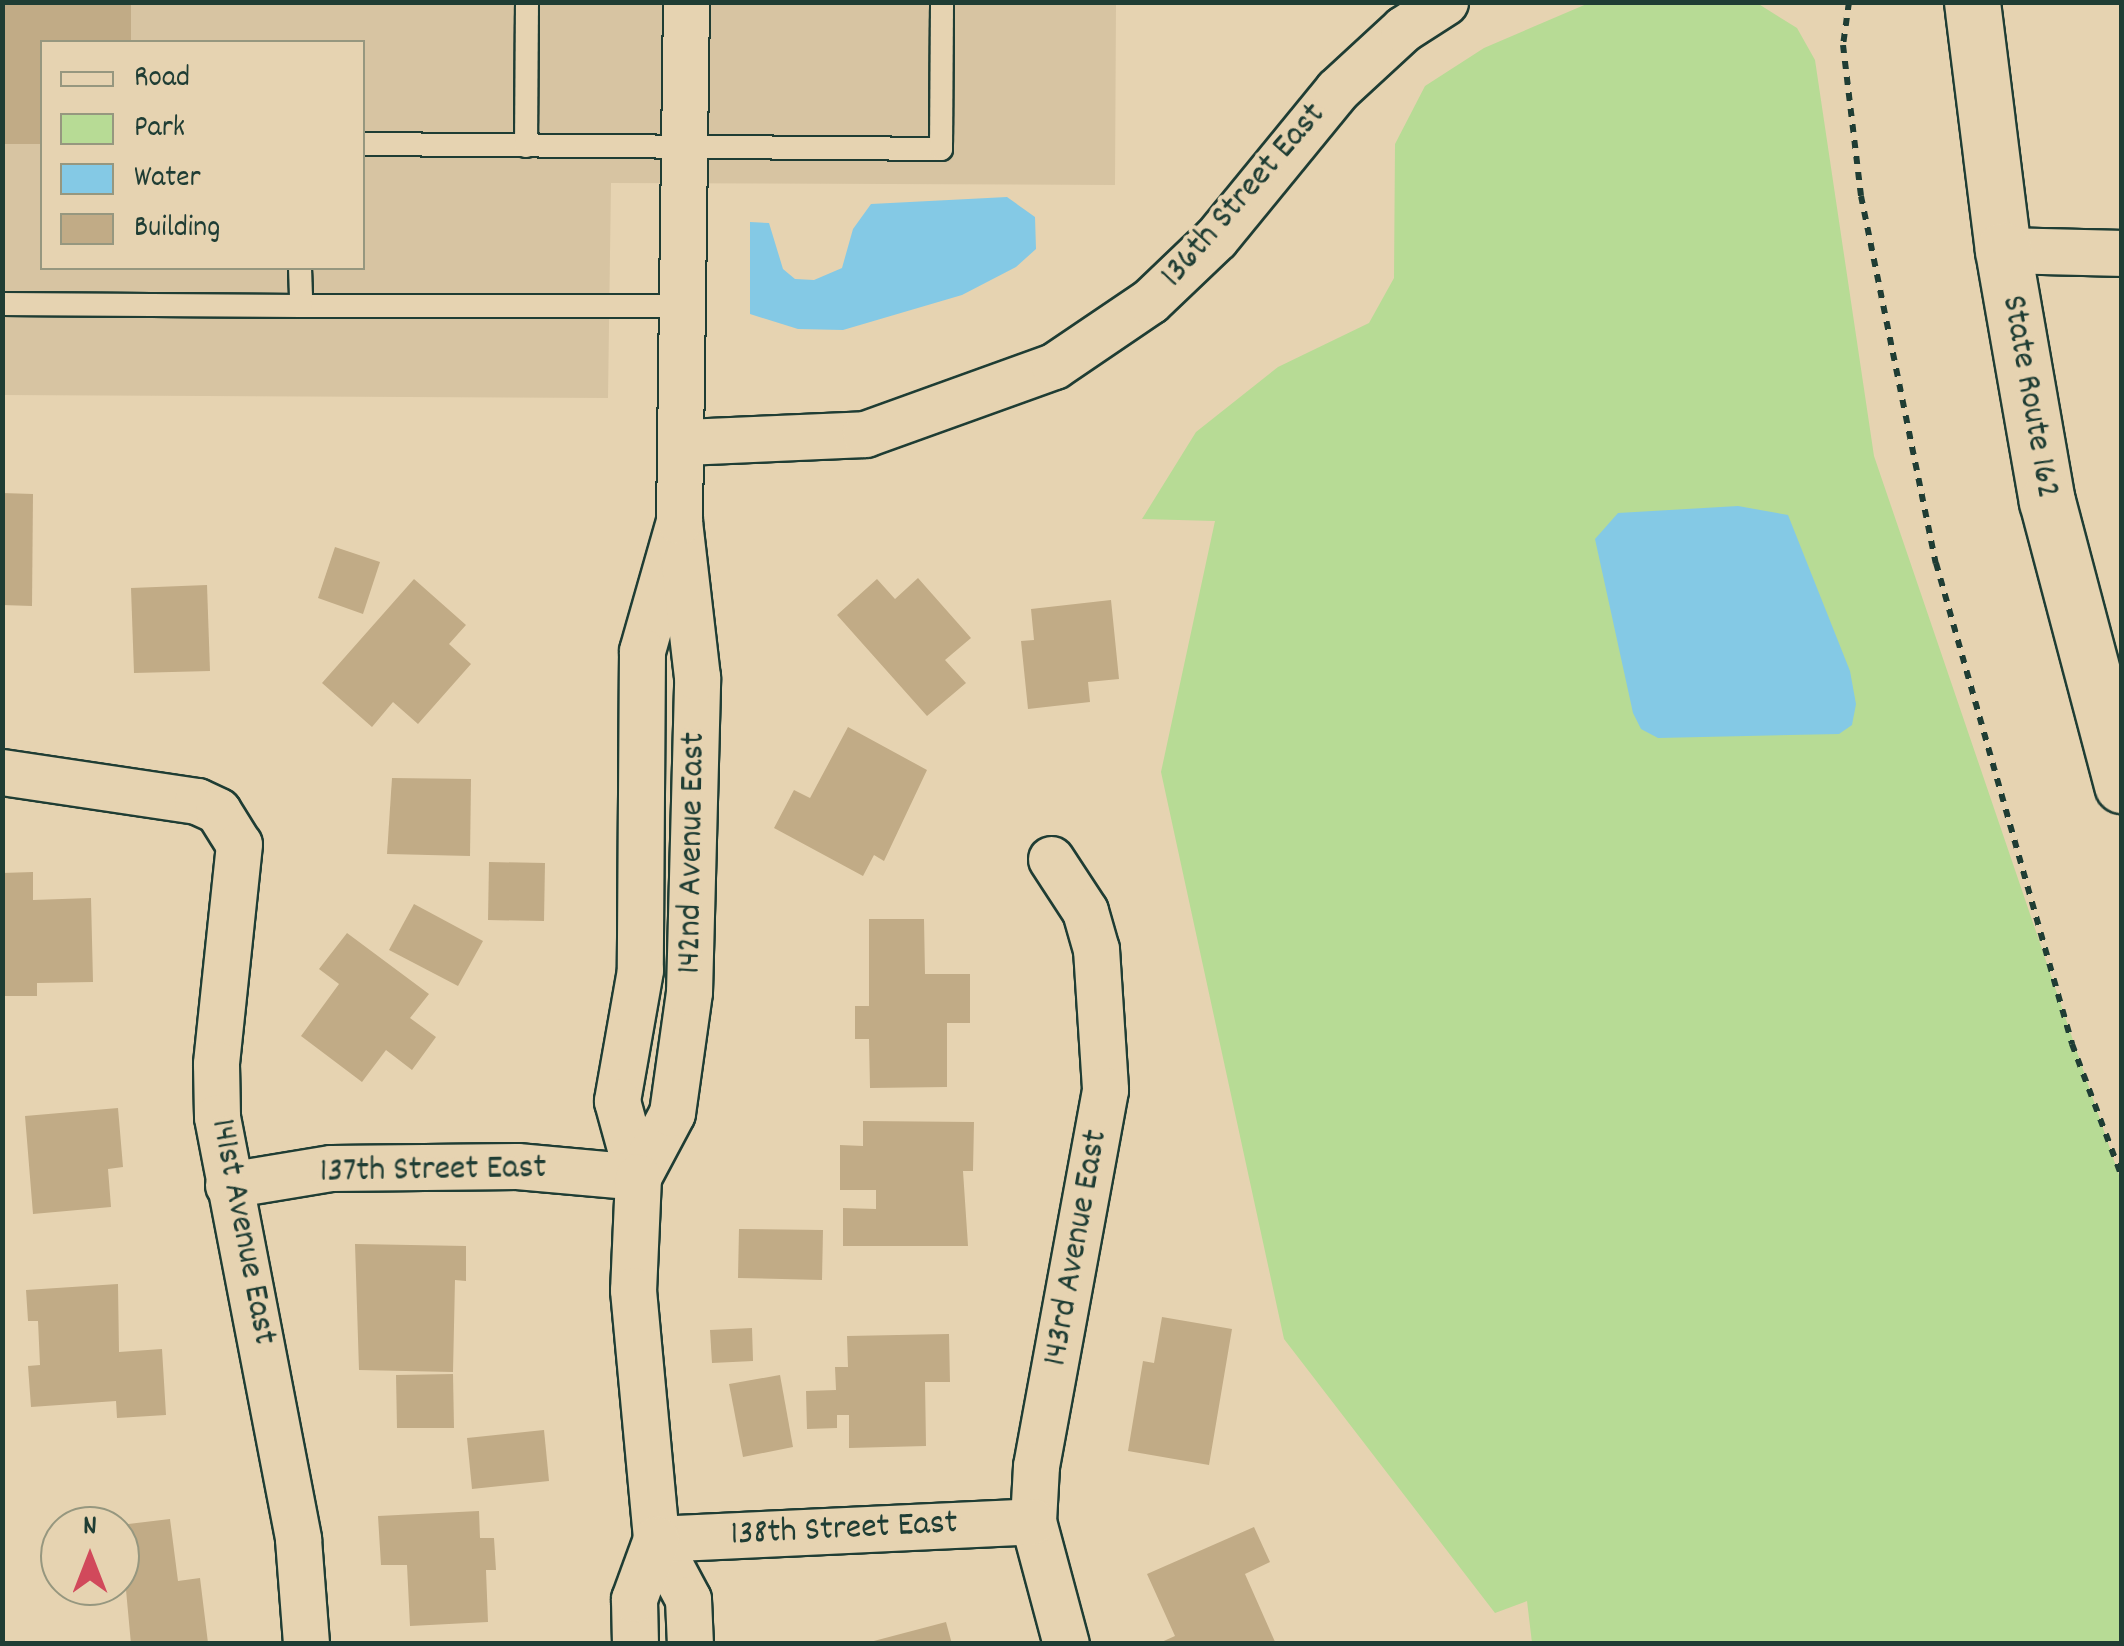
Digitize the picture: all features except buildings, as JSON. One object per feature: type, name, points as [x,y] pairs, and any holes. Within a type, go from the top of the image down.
[{"type":"main road","name":"State Route 162","points":[[1972,2],[2003,250],[2047,501],[2122,785]]},
{"type":"street","name":"142nd Avenue East","points":[[686,2],[684,442],[679,520],[642,651],[640,970],[618,1101],[638,1177],[633,1290],[656,1539],[688,1598],[690,1644]]},
{"type":"street","name":"136th Street East","points":[[684,442],[865,434],[1054,366],[1150,301],[1216,238],[1337,90],[1403,28],[1444,2]]},
{"type":"street","points":[[2003,250],[2122,253]]},
{"type":"street","name":"141st Avenue East","points":[[2,772],[197,801],[228,821],[239,844],[240,871],[216,1064],[228,1185],[298,1539],[306,1644]]},
{"type":"street","name":"143rd Avenue East","points":[[1050,859],[1085,910],[1096,949],[1105,1090],[1036,1466],[1033,1521],[1066,1644]]},
{"type":"street","name":"137th Street East","points":[[228,1185],[331,1168],[517,1166],[638,1177]]},
{"type":"street","name":"138th Street East","points":[[656,1539],[1033,1521]]},
{"type":"street","name":"142nd Avenue East","points":[[635,1644],[634,1599],[656,1539]]},
{"type":"lane","points":[[526,146],[527,2]]},
{"type":"lane","points":[[365,144],[941,149],[942,2]]},
{"type":"lane","points":[[300,270],[300,306]]},
{"type":"lane","points":[[2,304],[685,306]]},
{"type":"path","points":[[1849,2],[1843,46],[1861,196],[1936,563],[2072,1044],[2122,1177]]},
{"type":"shaded area","points":[[3,3],[1116,3],[1115,185],[611,183],[608,398],[3,395]]},
{"type":"green space","points":[[1589,3],[1757,3],[1797,28],[1815,60],[1874,456],[2121,1181],[2121,1643],[1532,1643],[1527,1601],[1495,1613],[1284,1339],[1161,772],[1215,521],[1142,519],[1196,432],[1278,367],[1369,323],[1394,278],[1395,144],[1425,86],[1484,48]]},
{"type":"water","points":[[1007,197],[1035,217],[1036,249],[1016,267],[962,295],[843,330],[798,329],[750,314],[750,222],[769,223],[783,269],[795,279],[814,280],[842,268],[853,229],[871,204]]},
{"type":"water","points":[[1738,506],[1788,515],[1850,671],[1856,704],[1852,725],[1839,734],[1658,738],[1641,729],[1633,713],[1595,539],[1618,513]]}]
